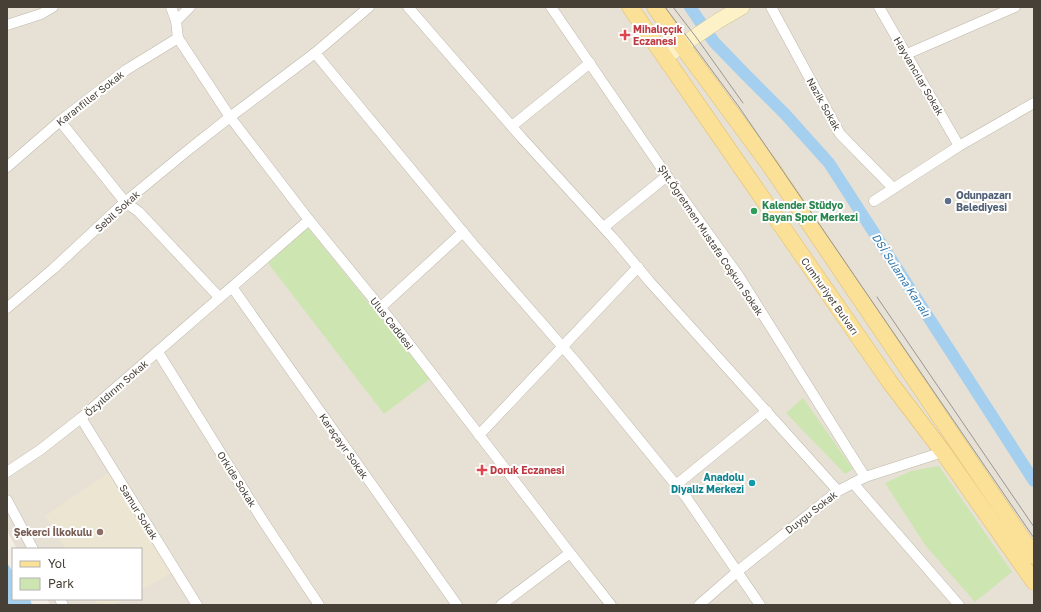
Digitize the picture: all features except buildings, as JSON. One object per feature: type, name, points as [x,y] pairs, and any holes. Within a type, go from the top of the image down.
[{"type":"main road","name":"Cumhuriyet Bulvarı","points":[[630,7],[884,375],[943,452],[1034,582]]},
{"type":"main road","points":[[655,7],[771,167],[1034,556]]},
{"type":"main road","points":[[665,57],[742,7]]},
{"type":"street","points":[[7,25],[38,10],[53,7]]},
{"type":"street","points":[[171,7],[176,21],[178,38]]},
{"type":"street","points":[[176,21],[190,7]]},
{"type":"street","name":"Sebil Sokak","points":[[7,308],[53,269],[125,202],[230,117],[316,53],[369,7]]},
{"type":"street","points":[[408,7],[512,126],[604,227],[650,282],[838,491]]},
{"type":"street","name":"Şht.Öğretmen Mustafa Coşkun Sokak","points":[[551,7],[667,176],[738,275],[865,477]]},
{"type":"street","name":"Nazik Sokak","points":[[771,7],[840,134],[893,188]]},
{"type":"street","name":"Hayvancılar Sokak","points":[[879,7],[959,146]]},
{"type":"street","points":[[907,54],[1009,8]]},
{"type":"street","name":"Ulus Caddesi","points":[[178,38],[230,117],[611,605]]},
{"type":"street","name":"Karanfiller Sokak","points":[[7,167],[60,121],[126,70],[178,38]]},
{"type":"street","points":[[316,53],[463,232],[563,347],[686,497],[760,605]]},
{"type":"street","points":[[512,126],[590,63]]},
{"type":"street","points":[[874,201],[959,146],[1034,103]]},
{"type":"street","points":[[60,121],[125,202],[140,212],[219,297]]},
{"type":"street","points":[[604,227],[667,176]]},
{"type":"street","name":"Özyıldırım Sokak","points":[[7,472],[40,450],[81,418],[309,220]]},
{"type":"street","points":[[380,308],[463,232]]},
{"type":"street","points":[[479,435],[638,267]]},
{"type":"street","name":"Karaçayır Sokak","points":[[232,287],[457,605]]},
{"type":"street","name":"Orkide Sokak","points":[[158,352],[263,521],[319,605]]},
{"type":"street","points":[[676,485],[767,411]]},
{"type":"street","name":"Samur Sokak","points":[[81,418],[197,605]]},
{"type":"street","name":"Duygu Sokak","points":[[699,605],[738,571],[838,491],[865,477],[943,452]]},
{"type":"street","points":[[854,483],[959,605]]},
{"type":"street","points":[[8,502],[32,548]]},
{"type":"street","points":[[501,605],[570,553]]},
{"type":"shaded area","points":[[7,7],[1034,7],[1034,605],[50,605],[48,600],[142,600],[142,548],[16,548],[7,531]]},
{"type":"shaded area","name":"Şekerci İlkokulu","points":[[108,473],[171,573],[142,589],[142,548],[64,548],[45,516]]},
{"type":"shaded area","points":[[96,600],[123,600],[114,605],[98,605]]},
{"type":"green space","points":[[308,228],[430,379],[384,414],[268,263]]},
{"type":"green space","points":[[803,398],[853,469],[845,474],[786,413]]},
{"type":"green space","points":[[939,466],[1012,572],[975,602],[925,545],[885,483],[911,471]]},
{"type":"water","points":[[7,563],[12,570],[12,600],[30,600],[32,605],[7,605]]},
{"type":"waterway","name":"DSİ Sulama Kanalı","points":[[690,7],[714,42],[785,114],[829,163],[1034,481]]},
{"type":"tram line","points":[[665,7],[739,107],[1034,538]]},
{"type":"tram line","points":[[673,7],[743,103]]},
{"type":"tram line","points":[[877,297],[1034,527]]},
{"type":"place","name":"Mihalıççık Eczanesi","points":[[625,35]]},
{"type":"place","name":"Odunpazarı Belediyesi","points":[[948,201]]},
{"type":"place","name":"Kalender Stüdyo Bayan Spor Merkezi","points":[[754,211]]},
{"type":"place","name":"Doruk Eczanesi","points":[[482,470]]},
{"type":"place","name":"Anadolu Diyaliz Merkezi","points":[[752,483]]},
{"type":"place","name":"Şekerci İlkokulu","points":[[100,532]]}]
